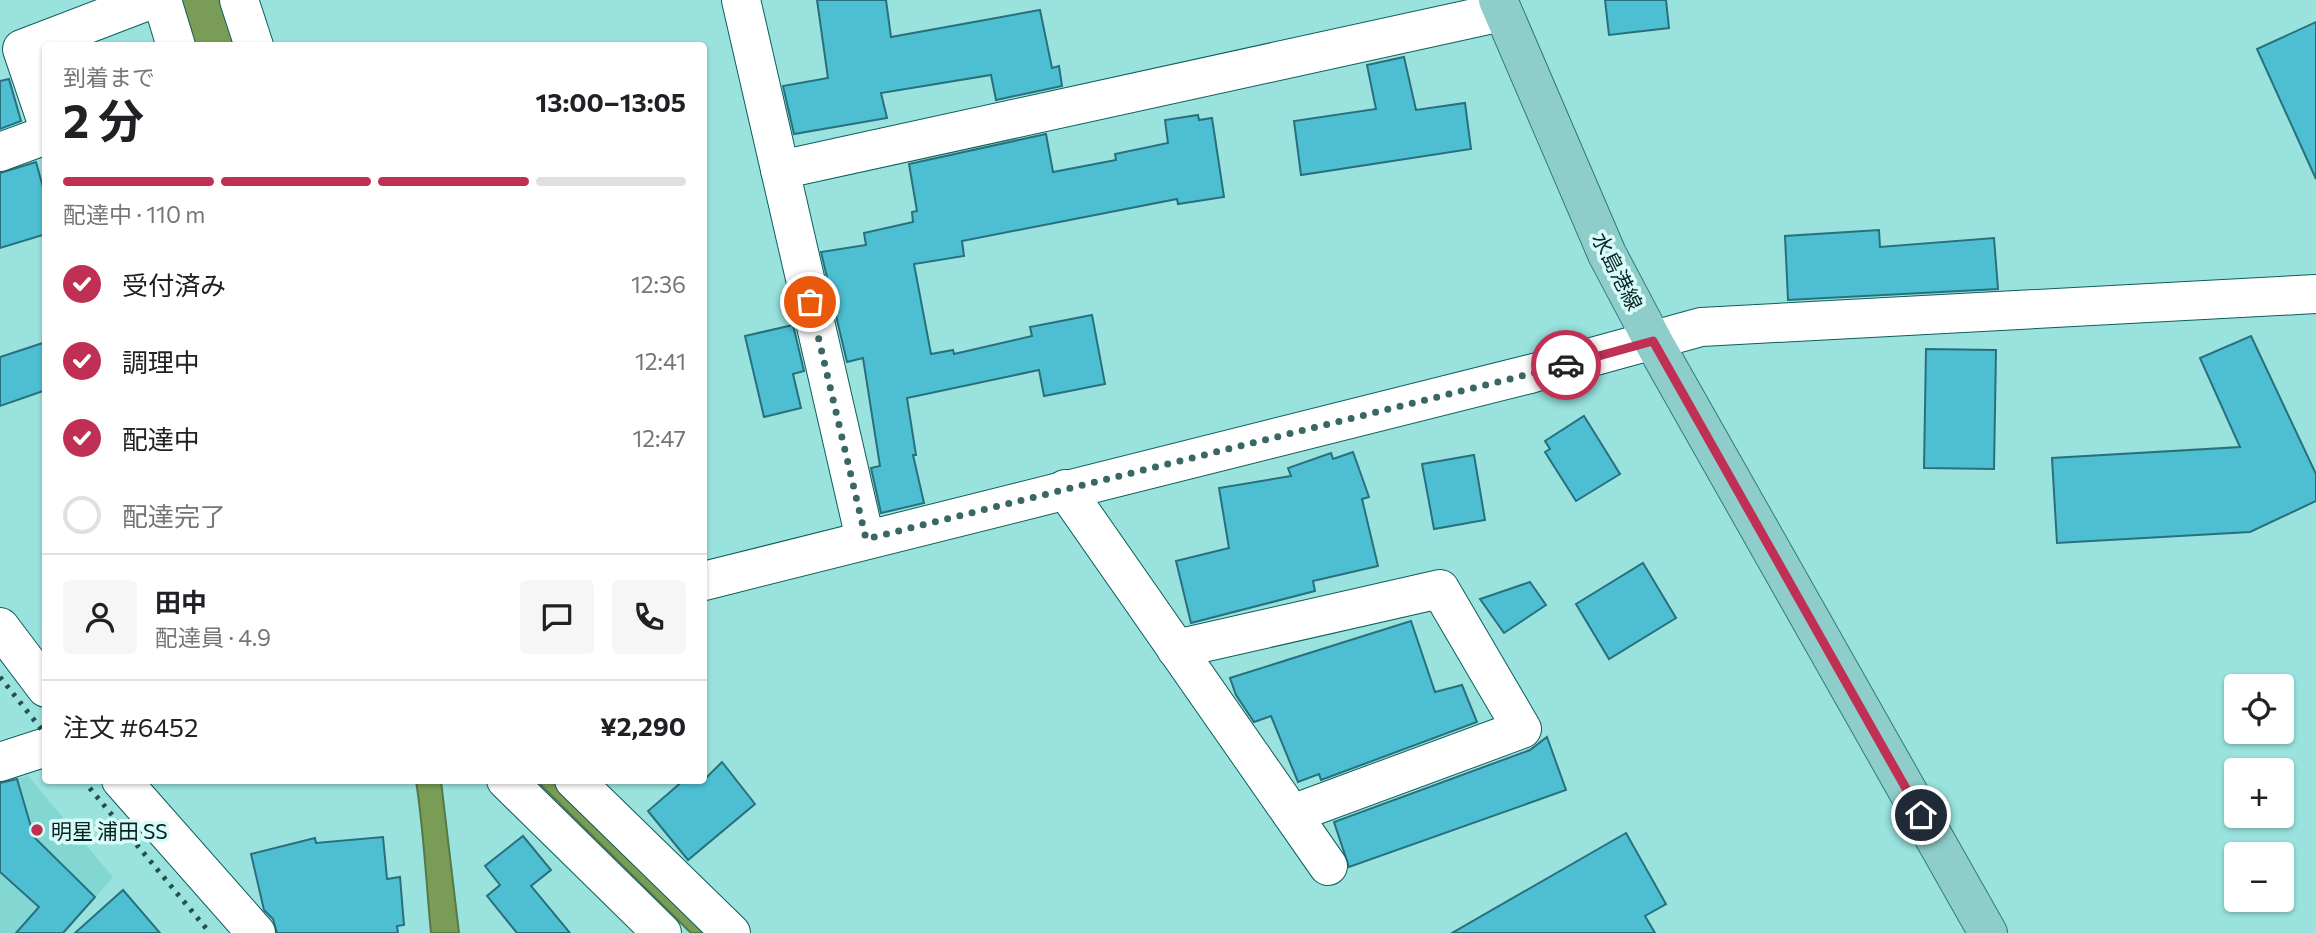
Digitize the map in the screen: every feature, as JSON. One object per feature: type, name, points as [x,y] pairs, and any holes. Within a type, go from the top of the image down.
[{"type":"main road","name":"水島港線","points":[[1500,6],[1607,254],[1653,341],[1988,933]]},
{"type":"street","points":[[42,108],[22,49],[150,0]]},
{"type":"street","points":[[162,0],[175,42]]},
{"type":"street","points":[[239,0],[253,42]]},
{"type":"street","points":[[741,0],[866,539]]},
{"type":"street","points":[[780,170],[1500,6]]},
{"type":"street","points":[[0,152],[42,136]]},
{"type":"street","points":[[707,580],[1530,374],[1701,327],[2316,294]]},
{"type":"street","points":[[1065,489],[1328,866]]},
{"type":"street","points":[[1177,649],[1440,589],[1522,729],[1292,814]]},
{"type":"street","points":[[0,628],[42,683]]},
{"type":"street","points":[[0,762],[42,748]]},
{"type":"street","points":[[125,784],[256,933]]},
{"type":"street","points":[[510,784],[662,933]]},
{"type":"street","points":[[578,784],[731,933]]},
{"type":"shaded area","name":"明星 浦田 SS","points":[[28,776],[113,877],[65,933],[0,933],[0,783]]},
{"type":"shaded area","points":[[416,784],[441,784],[459,933],[431,933]]},
{"type":"shaded area","points":[[540,784],[555,784],[708,933],[691,933]]},
{"type":"building","points":[[817,0],[886,0],[891,37],[1040,10],[1052,68],[1059,66],[1062,86],[996,100],[991,75],[881,93],[887,118],[794,134],[783,86],[828,78]]},
{"type":"building","points":[[1605,0],[1666,0],[1669,28],[1609,35]]},
{"type":"building","points":[[2316,22],[2316,179],[2257,49]]},
{"type":"building","points":[[1404,57],[1416,110],[1465,103],[1471,149],[1301,175],[1294,121],[1376,109],[1367,65]]},
{"type":"building","points":[[9,79],[21,121],[0,129],[0,81]]},
{"type":"building","points":[[1198,115],[1199,120],[1212,118],[1224,197],[1178,204],[1177,199],[962,241],[964,256],[914,264],[931,354],[953,350],[954,354],[1032,336],[1030,327],[1092,315],[1105,384],[1044,396],[1039,370],[907,398],[916,455],[913,455],[924,503],[881,513],[871,468],[880,466],[863,358],[847,362],[821,252],[866,245],[864,233],[913,222],[912,212],[917,211],[909,164],[1046,134],[1053,172],[1116,160],[1115,154],[1168,143],[1165,120]]},
{"type":"building","points":[[36,162],[42,184],[42,235],[0,248],[0,173]]},
{"type":"building","points":[[1879,230],[1880,247],[1994,238],[1998,289],[1788,300],[1785,236]]},
{"type":"building","points":[[793,325],[804,371],[793,374],[801,408],[764,417],[745,336]]},
{"type":"building","points":[[2251,336],[2316,474],[2316,501],[2250,532],[2057,543],[2052,458],[2240,447],[2200,358]]},
{"type":"building","points":[[42,343],[42,391],[0,406],[0,357]]},
{"type":"building","points":[[1926,349],[1996,350],[1994,469],[1924,468]]},
{"type":"building","points":[[1584,416],[1620,474],[1576,501],[1545,452],[1550,449],[1545,441]]},
{"type":"building","points":[[1353,452],[1369,497],[1362,499],[1378,566],[1313,581],[1315,591],[1191,623],[1176,561],[1229,548],[1219,488],[1291,476],[1288,468],[1331,453],[1333,459]]},
{"type":"building","points":[[1474,455],[1485,520],[1434,529],[1422,464]]},
{"type":"building","points":[[1643,563],[1676,618],[1609,659],[1576,604]]},
{"type":"building","points":[[1530,582],[1546,605],[1504,633],[1480,599]]},
{"type":"building","points":[[1411,621],[1435,692],[1462,685],[1477,722],[1321,780],[1319,774],[1298,782],[1271,716],[1254,722],[1236,695],[1230,678]]},
{"type":"building","points":[[1547,737],[1566,790],[1349,867],[1334,822],[1530,750]]},
{"type":"building","points":[[722,762],[755,804],[688,860],[648,811],[679,784],[707,784],[707,777]]},
{"type":"building","points":[[17,779],[34,837],[95,897],[63,933],[16,933],[39,907],[0,872],[0,783]]},
{"type":"building","points":[[1626,833],[1666,904],[1645,916],[1655,933],[1452,933]]},
{"type":"building","points":[[523,836],[551,870],[531,886],[570,933],[517,933],[487,896],[500,885],[485,866]]},
{"type":"building","points":[[383,837],[387,879],[400,877],[404,925],[397,926],[398,933],[277,933],[273,919],[264,910],[251,854],[315,838],[316,843]]},
{"type":"building","points":[[123,890],[160,933],[75,933]]},
{"type":"waterway","points":[[185,0],[199,42]]},
{"type":"waterway","points":[[211,0],[225,42]]},
{"type":"railway","points":[[0,677],[42,730]]},
{"type":"railway","points":[[86,784],[210,933]]},
{"type":"way so far","points":[[810,302],[866,539],[1566,365]]},
{"type":"place","name":"明星 浦田 SS","points":[[37,830]]},
{"type":"route","points":[[1566,365],[1653,341],[1921,815]]}]
